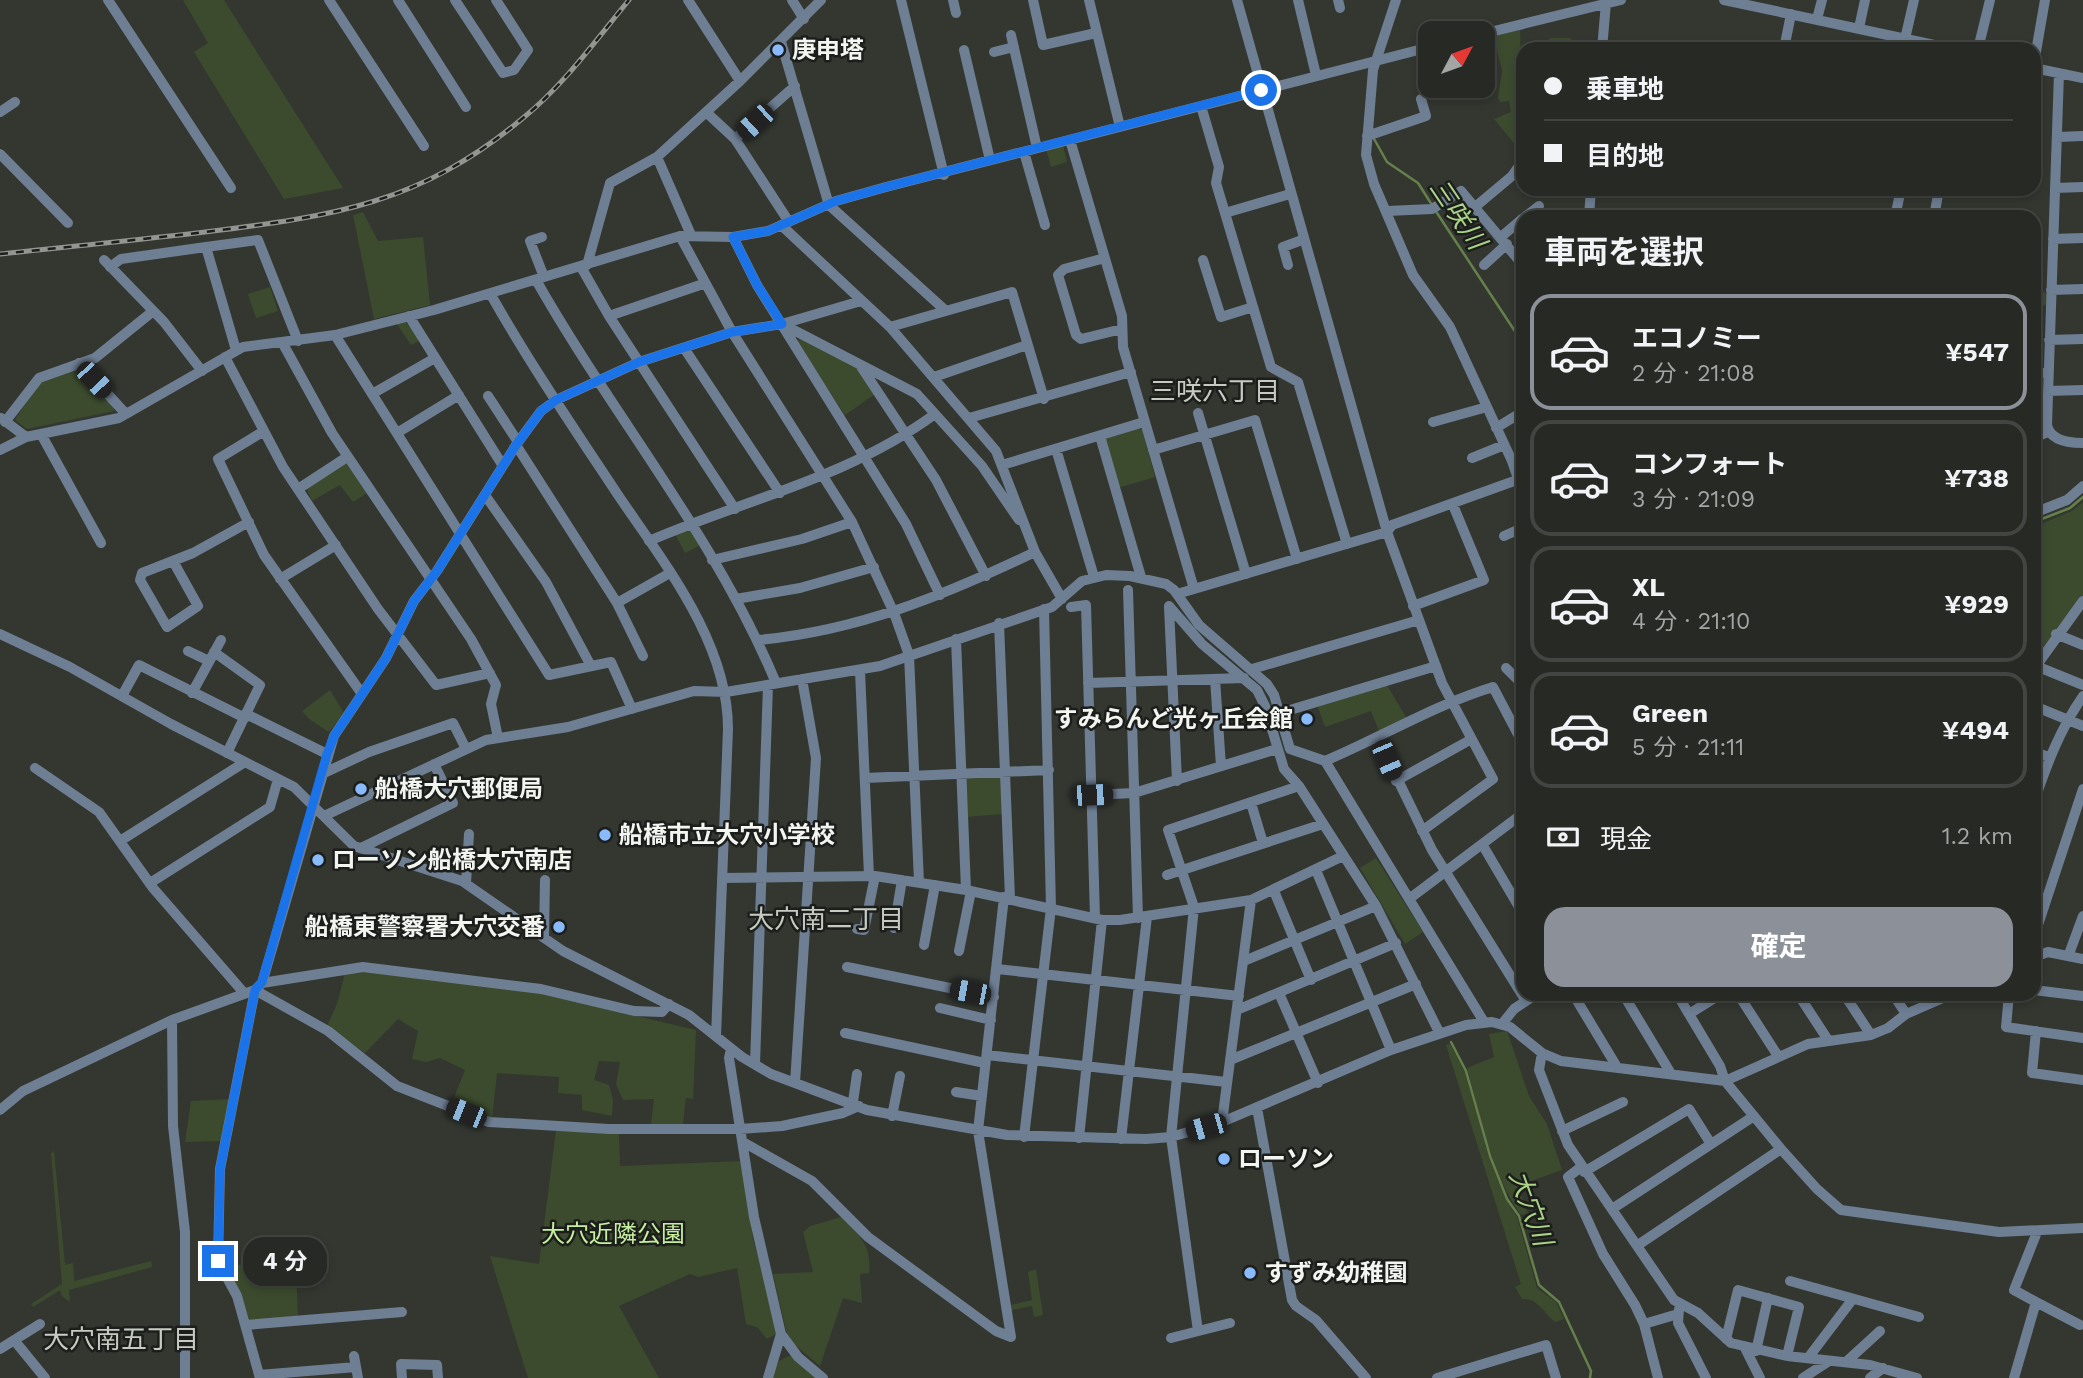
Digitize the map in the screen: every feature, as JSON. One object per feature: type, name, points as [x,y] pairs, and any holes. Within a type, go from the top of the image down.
[{"type":"street","points":[[108,0],[231,188]]},
{"type":"street","points":[[329,0],[424,146]]},
{"type":"street","points":[[397,0],[466,107]]},
{"type":"street","points":[[456,0],[503,73],[513,70],[528,50],[496,0]]},
{"type":"street","points":[[688,0],[740,81]]},
{"type":"street","points":[[792,0],[804,19]]},
{"type":"street","points":[[735,509],[609,316],[584,266],[610,183],[657,157],[781,42],[821,0]]},
{"type":"street","points":[[901,0],[943,174]]},
{"type":"street","points":[[954,0],[956,13]]},
{"type":"street","points":[[1033,0],[1043,45],[1096,33]]},
{"type":"street","points":[[1088,0],[1120,127]]},
{"type":"street","points":[[1237,0],[1387,532],[1436,666],[1470,740],[1493,779],[1422,831]]},
{"type":"street","points":[[1298,0],[1316,75]]},
{"type":"street","points":[[1396,0],[1376,60],[1366,155],[1413,275],[1450,327],[1516,473]]},
{"type":"street","points":[[1495,31],[1621,0]]},
{"type":"street","points":[[1817,19],[1822,0]]},
{"type":"street","points":[[1859,28],[1865,0]]},
{"type":"street","points":[[1905,38],[1914,0]]},
{"type":"street","points":[[1980,42],[1990,0]]},
{"type":"street","points":[[2038,42],[2045,0]]},
{"type":"street","points":[[1731,1],[1775,5],[1791,14],[1916,42]]},
{"type":"street","points":[[1603,42],[1606,3]]},
{"type":"street","points":[[1785,42],[1791,14]]},
{"type":"street","points":[[1011,35],[1037,148]]},
{"type":"street","points":[[781,42],[829,205],[946,311]]},
{"type":"street","points":[[994,52],[1014,47]]},
{"type":"street","points":[[964,50],[990,160]]},
{"type":"street","points":[[0,450],[26,437],[126,414],[236,350],[335,335],[491,295],[685,236],[733,237],[785,224],[829,205],[990,160],[1418,50]]},
{"type":"street","points":[[2041,68],[2083,78]]},
{"type":"street","points":[[2048,432],[2059,74]]},
{"type":"street","points":[[736,139],[794,86]]},
{"type":"street","points":[[1367,136],[1426,116],[1421,99]]},
{"type":"street","points":[[0,112],[15,102]]},
{"type":"street","points":[[1201,106],[1219,167],[1216,183],[1271,366],[1298,382],[1347,544]]},
{"type":"street","points":[[706,112],[736,139],[785,224],[890,327],[996,451],[1035,552],[1067,603]]},
{"type":"street","points":[[2057,137],[2083,136]]},
{"type":"street","points":[[1070,140],[1122,316],[1123,347],[1194,589]]},
{"type":"street","points":[[1024,152],[1045,225]]},
{"type":"street","points":[[0,154],[68,223]]},
{"type":"street","points":[[657,157],[703,284],[852,522],[894,613],[909,655],[919,882]]},
{"type":"street","points":[[1475,207],[1516,170]]},
{"type":"street","points":[[2055,188],[2083,187]]},
{"type":"street","points":[[1387,211],[1432,209],[1461,191],[1516,256]]},
{"type":"street","points":[[1225,213],[1290,194]]},
{"type":"street","points":[[1534,210],[1539,206]]},
{"type":"street","points":[[1484,265],[1516,227]]},
{"type":"street","points":[[542,237],[530,241],[540,279],[598,379],[692,523],[736,599],[758,640],[772,684],[755,1064]]},
{"type":"street","points":[[733,237],[757,285],[906,524],[940,595]]},
{"type":"street","points":[[2053,239],[2083,238]]},
{"type":"street","points":[[202,371],[164,322],[107,263],[258,240],[298,341]]},
{"type":"street","points":[[1288,265],[1283,247],[1303,240]]},
{"type":"street","points":[[206,247],[236,350]]},
{"type":"street","points":[[1105,258],[1064,269],[1058,275],[1076,335],[1081,339],[1122,328]]},
{"type":"street","points":[[1203,260],[1221,317],[1253,307]]},
{"type":"street","points":[[609,316],[703,284]]},
{"type":"street","points":[[2051,289],[2083,289]]},
{"type":"street","points":[[890,327],[1012,292],[1044,399]]},
{"type":"street","points":[[491,295],[556,400],[670,573],[706,636],[726,692],[728,729],[716,1036]]},
{"type":"street","points":[[354,1356],[357,1373],[259,1377],[237,1296],[218,1261],[220,1169],[259,986],[334,736],[397,635],[414,601],[461,535],[517,444],[541,411],[556,400],[598,379],[639,362],[732,332],[782,324],[862,301]]},
{"type":"street","points":[[26,437],[3,420],[39,378],[95,358],[152,312]]},
{"type":"street","points":[[409,316],[503,466]]},
{"type":"street","points":[[782,324],[917,394],[986,474],[1026,530]]},
{"type":"street","points":[[335,335],[549,675],[611,662],[632,709]]},
{"type":"street","points":[[2049,340],[2083,339]]},
{"type":"street","points":[[282,342],[347,457],[471,639],[496,685],[491,704],[498,738]]},
{"type":"street","points":[[934,377],[1027,345]]},
{"type":"street","points":[[684,348],[780,493]]},
{"type":"street","points":[[225,357],[298,489],[397,635],[436,685],[490,674]]},
{"type":"street","points":[[372,394],[435,358]]},
{"type":"street","points":[[858,362],[936,480],[986,576]]},
{"type":"street","points":[[79,363],[126,414]]},
{"type":"street","points":[[969,418],[1044,399],[1130,372]]},
{"type":"street","points":[[2041,373],[2048,373]]},
{"type":"street","points":[[2048,391],[2083,390]]},
{"type":"street","points":[[397,433],[458,395]]},
{"type":"street","points":[[488,396],[617,603],[643,656]]},
{"type":"street","points":[[1433,422],[1487,407]]},
{"type":"street","points":[[1198,413],[1246,574]]},
{"type":"street","points":[[649,541],[692,523],[824,477],[906,435],[934,414]]},
{"type":"street","points":[[1496,428],[1516,416]]},
{"type":"street","points":[[1153,450],[1255,420],[1297,559]]},
{"type":"street","points":[[986,474],[1144,422]]},
{"type":"street","points":[[264,431],[218,459],[264,555],[362,694]]},
{"type":"street","points":[[2041,435],[2048,432],[2070,443],[2083,443]]},
{"type":"street","points":[[41,434],[101,543]]},
{"type":"street","points":[[1100,436],[1141,577]]},
{"type":"street","points":[[1472,458],[1504,445]]},
{"type":"street","points":[[1056,449],[1094,578]]},
{"type":"street","points":[[298,489],[347,457]]},
{"type":"street","points":[[1512,461],[1516,458]]},
{"type":"street","points":[[1177,594],[1387,532],[1392,525],[1516,486]]},
{"type":"street","points":[[2041,510],[2067,500],[2083,486]]},
{"type":"street","points":[[485,495],[546,582],[591,666]]},
{"type":"street","points":[[1413,606],[1484,580],[1452,505]]},
{"type":"street","points":[[173,561],[198,606],[167,627],[140,580],[142,573],[173,561],[249,522]]},
{"type":"street","points":[[712,560],[802,539],[852,522]]},
{"type":"street","points":[[1504,536],[1516,531]]},
{"type":"street","points":[[280,579],[335,545]]},
{"type":"street","points":[[758,640],[810,634],[894,613],[986,576],[1035,552]]},
{"type":"street","points":[[736,599],[800,588],[874,567]]},
{"type":"street","points":[[617,603],[670,573]]},
{"type":"street","points":[[1067,603],[1082,582],[1094,578],[1113,575],[1141,577],[1166,584],[1177,594],[1199,625],[1252,669],[1274,695],[1290,750],[1325,761],[1378,739],[1451,700],[1493,687],[1516,731]]},
{"type":"street","points":[[1121,1139],[1139,985],[1142,917],[1134,793],[1128,590]]},
{"type":"street","points":[[2041,658],[2083,601]]},
{"type":"street","points":[[324,816],[434,764],[498,738],[546,732],[694,691],[726,692],[860,671],[999,623],[1067,603],[1086,605],[1098,918],[1096,979],[1079,1138]]},
{"type":"street","points":[[1177,781],[1169,606],[1202,644],[1244,678],[1262,698],[1284,769],[1300,786],[1377,905],[1439,1032]]},
{"type":"street","points":[[1024,1136],[1051,908],[1044,610]]},
{"type":"street","points":[[1252,669],[1419,620]]},
{"type":"street","points":[[743,1142],[812,1181],[868,1237],[996,1331],[1011,1337],[978,1131],[1007,898],[1006,772],[999,623]]},
{"type":"street","points":[[0,634],[28,645],[295,788],[347,840],[361,848],[466,883],[563,951],[669,1004],[755,1064],[795,1083],[892,1116],[1024,1136],[1121,1139],[1171,1136],[1222,1122],[1439,1032],[1484,1022],[1510,1027],[1542,1052],[1561,1061],[1670,1072],[1724,1081],[1808,1044],[1871,1035],[1888,1028],[1906,1014],[1936,1001]]},
{"type":"street","points":[[2056,634],[2083,645]]},
{"type":"street","points":[[956,639],[969,890],[959,951]]},
{"type":"street","points":[[192,692],[221,640]]},
{"type":"street","points":[[188,651],[211,657],[260,685],[227,753]]},
{"type":"street","points":[[122,696],[139,665],[327,754]]},
{"type":"street","points":[[1280,713],[1436,666]]},
{"type":"street","points":[[1506,668],[1516,678]]},
{"type":"street","points":[[2041,669],[2083,685]]},
{"type":"street","points":[[857,929],[864,930],[872,876],[860,671]]},
{"type":"street","points":[[1088,683],[1244,678]]},
{"type":"street","points":[[795,1083],[816,758],[802,679]]},
{"type":"street","points":[[1215,679],[1221,766]]},
{"type":"street","points":[[2041,778],[2067,719],[2083,696]]},
{"type":"street","points":[[2041,709],[2083,726]]},
{"type":"street","points":[[322,774],[369,752],[453,723],[466,750]]},
{"type":"street","points":[[1378,739],[1422,831],[1516,985]]},
{"type":"street","points":[[1396,781],[1470,740]]},
{"type":"street","points":[[1092,795],[1134,793],[1277,750]]},
{"type":"street","points":[[2041,754],[2049,757]]},
{"type":"street","points":[[1325,761],[1484,1022]]},
{"type":"street","points":[[120,841],[245,762]]},
{"type":"street","points":[[361,848],[453,803],[434,764]]},
{"type":"street","points":[[36,768],[99,813],[150,883],[244,993]]},
{"type":"street","points":[[866,778],[1049,771]]},
{"type":"street","points":[[150,883],[270,807],[278,779]]},
{"type":"street","points":[[1198,1331],[1171,1136],[1195,907],[1168,830],[1300,786]]},
{"type":"street","points":[[2041,916],[2083,789]]},
{"type":"street","points":[[1251,803],[1263,843]]},
{"type":"street","points":[[1409,899],[1482,844],[1516,822]]},
{"type":"street","points":[[1167,875],[1323,824]]},
{"type":"street","points":[[466,883],[469,834]]},
{"type":"street","points":[[1482,844],[1516,902]]},
{"type":"street","points":[[722,878],[810,879],[872,876],[969,890],[1098,918],[1142,917],[1251,900],[1343,856]]},
{"type":"street","points":[[1316,870],[1391,1050]]},
{"type":"street","points":[[544,937],[545,880]]},
{"type":"street","points":[[894,928],[902,880]]},
{"type":"street","points":[[924,945],[935,885]]},
{"type":"street","points":[[1274,891],[1311,979]]},
{"type":"street","points":[[1222,1122],[1251,900]]},
{"type":"street","points":[[1244,961],[1377,905]]},
{"type":"street","points":[[2069,954],[2083,916]]},
{"type":"street","points":[[1237,1010],[1396,943]]},
{"type":"street","points":[[2041,955],[2069,954],[2083,959]]},
{"type":"street","points":[[0,1110],[23,1091],[172,1020],[259,986],[363,967],[541,989],[634,1011],[662,1012],[669,1004]]},
{"type":"street","points":[[847,967],[994,997]]},
{"type":"street","points":[[997,969],[1239,996]]},
{"type":"street","points":[[1230,1060],[1416,984]]},
{"type":"street","points":[[259,986],[328,1031],[397,1086],[489,1122],[610,1129],[740,1129],[782,1126],[843,1113],[856,1104]]},
{"type":"street","points":[[2041,991],[2083,996]]},
{"type":"street","points":[[1279,993],[1318,1083]]},
{"type":"street","points":[[1502,1024],[1514,1009],[1526,1001]]},
{"type":"street","points":[[1577,1001],[1617,1067]]},
{"type":"street","points":[[1627,1001],[1670,1072]]},
{"type":"street","points":[[1681,1001],[1720,1066],[1724,1081],[1817,1189],[1842,1210],[1999,1232],[2083,1228]]},
{"type":"street","points":[[1689,1014],[1710,1001]]},
{"type":"street","points":[[1743,1001],[1778,1056]]},
{"type":"street","points":[[1803,1001],[1828,1040]]},
{"type":"street","points":[[1849,1001],[1871,1035]]},
{"type":"street","points":[[1898,1001],[1906,1014]]},
{"type":"street","points":[[2008,1001],[2006,1027],[2083,1038]]},
{"type":"street","points":[[940,1008],[991,1020]]},
{"type":"street","points":[[172,1020],[173,1126],[185,1232],[185,1378]]},
{"type":"street","points":[[2036,1031],[2032,1073],[2083,1080]]},
{"type":"street","points":[[845,1033],[986,1059],[1032,1060],[1226,1082]]},
{"type":"street","points":[[731,1048],[729,1058],[754,1217],[781,1335],[798,1357],[823,1378]]},
{"type":"street","points":[[1542,1052],[1539,1070],[1562,1131],[1583,1169],[1674,1300],[1698,1313],[1726,1339],[1750,1349],[1883,1368],[1917,1378]]},
{"type":"street","points":[[856,1074],[856,1104]]},
{"type":"street","points":[[892,1116],[900,1076]]},
{"type":"street","points":[[956,1092],[982,1096]]},
{"type":"street","points":[[1562,1131],[1623,1102]]},
{"type":"street","points":[[1257,1108],[1292,1300],[1316,1320],[1366,1378]]},
{"type":"street","points":[[1658,1378],[1644,1324],[1636,1305],[1603,1254],[1568,1177],[1689,1109],[1711,1144]]},
{"type":"street","points":[[1612,1209],[1754,1116]]},
{"type":"street","points":[[1638,1245],[1781,1149]]},
{"type":"street","points":[[2037,1232],[2014,1290],[2080,1325]]},
{"type":"street","points":[[1790,1281],[1919,1317]]},
{"type":"street","points":[[1726,1339],[1738,1290],[1768,1298],[1799,1307],[1787,1356]]},
{"type":"street","points":[[1759,1377],[1750,1349],[1768,1298]]},
{"type":"street","points":[[1808,1358],[1852,1300]]},
{"type":"street","points":[[1680,1302],[1678,1323],[1706,1378]]},
{"type":"street","points":[[2014,1378],[2036,1302]]},
{"type":"street","points":[[246,1325],[402,1312]]},
{"type":"street","points":[[1644,1324],[1678,1314]]},
{"type":"street","points":[[1171,1338],[1230,1323]]},
{"type":"street","points":[[0,1349],[40,1324]]},
{"type":"street","points":[[1846,1362],[1880,1331]]},
{"type":"street","points":[[768,1378],[781,1335]]},
{"type":"street","points":[[14,1340],[45,1378]]},
{"type":"street","points":[[1437,1378],[1546,1345],[1556,1378]]},
{"type":"street","points":[[1803,1378],[1829,1361]]},
{"type":"street","points":[[401,1378],[401,1364],[437,1365],[438,1378]]},
{"type":"street","points":[[1871,1378],[1883,1368]]},
{"type":"green space","points":[[183,0],[224,0],[343,188],[284,199],[194,52],[208,43]]},
{"type":"green space","points":[[1520,28],[1520,42],[1516,42],[1516,146],[1494,119],[1511,112],[1509,101],[1500,102],[1498,97],[1502,71],[1495,34]]},
{"type":"green space","points":[[1550,38],[1570,38],[1575,42],[1548,42]]},
{"type":"green space","points":[[1063,145],[1067,162],[1051,167],[1046,149]]},
{"type":"green space","points":[[363,212],[378,241],[423,237],[430,305],[374,319],[353,215]]},
{"type":"green space","points":[[270,287],[278,311],[256,318],[248,294]]},
{"type":"green space","points":[[2041,291],[2047,296],[2047,302],[2041,307]]},
{"type":"green space","points":[[405,321],[421,340],[411,345],[397,324]]},
{"type":"green space","points":[[801,338],[857,365],[875,394],[845,415],[796,342]]},
{"type":"green space","points":[[77,367],[115,407],[114,411],[27,429],[15,420],[39,382]]},
{"type":"green space","points":[[1138,427],[1142,430],[1155,477],[1118,488],[1104,441],[1106,437]]},
{"type":"green space","points":[[343,463],[347,464],[367,493],[353,502],[340,485],[312,501],[306,487]]},
{"type":"green space","points":[[2083,502],[2083,595],[2041,653],[2041,524],[2072,511]]},
{"type":"green space","points":[[688,528],[701,545],[685,553],[675,534]]},
{"type":"green space","points":[[1387,685],[1407,719],[1380,734],[1371,711],[1325,727],[1317,705]]},
{"type":"green space","points":[[330,690],[344,713],[329,732],[302,711]]},
{"type":"green space","points":[[999,775],[1002,778],[1003,814],[966,817],[965,779],[968,776]]},
{"type":"green space","points":[[1376,858],[1423,932],[1405,944],[1360,868]]},
{"type":"green space","points":[[366,972],[539,993],[696,1030],[693,1099],[686,1098],[683,1124],[651,1124],[654,1099],[623,1100],[616,1084],[620,1062],[599,1061],[594,1080],[609,1085],[613,1100],[612,1116],[582,1110],[582,1095],[558,1093],[559,1077],[497,1073],[492,1119],[452,1103],[465,1070],[440,1058],[426,1062],[412,1059],[418,1031],[398,1019],[365,1053],[327,1026],[337,1004],[345,973]]},
{"type":"green space","points":[[1507,1031],[1529,1096],[1547,1124],[1562,1170],[1517,1186],[1528,1213],[1521,1215],[1494,1163],[1467,1068],[1494,1057],[1489,1034]]},
{"type":"green space","points":[[1450,1044],[1465,1072],[1489,1158],[1506,1200],[1517,1217],[1537,1288],[1556,1302],[1564,1319],[1555,1322],[1537,1303],[1522,1299],[1515,1287],[1521,1284],[1446,1045]]},
{"type":"green space","points":[[231,1099],[221,1141],[185,1142],[191,1101]]},
{"type":"green space","name":"大穴近隣公園","points":[[556,1130],[619,1133],[620,1166],[742,1161],[753,1239],[780,1332],[767,1339],[757,1327],[746,1324],[737,1268],[698,1277],[690,1274],[619,1306],[659,1378],[528,1378],[490,1256],[539,1264]]},
{"type":"green space","points":[[54,1151],[65,1265],[73,1263],[74,1281],[151,1261],[152,1267],[69,1290],[70,1302],[62,1296],[60,1290],[33,1307],[31,1304],[62,1284],[51,1153]]},
{"type":"green space","points":[[842,1217],[867,1248],[869,1273],[860,1274],[862,1303],[843,1298],[820,1366],[788,1339],[773,1274],[813,1272],[803,1232],[810,1226]]},
{"type":"green space","points":[[226,1263],[296,1271],[298,1317],[250,1321]]},
{"type":"green space","points":[[1036,1269],[1043,1315],[1034,1317],[1032,1306],[1012,1310],[1011,1305],[1032,1300],[1028,1272]]},
{"type":"green space","points":[[795,1353],[824,1378],[771,1378],[779,1361]]},
{"type":"waterway","name":"三咲川","points":[[1373,137],[1387,162],[1418,183],[1432,205]]},
{"type":"waterway","name":"三咲川","points":[[1435,210],[1516,333]]},
{"type":"waterway","name":"三咲川","points":[[2041,519],[2070,508],[2083,497]]},
{"type":"waterway","name":"大穴川","points":[[1451,1042],[1466,1071],[1490,1156],[1507,1199],[1519,1216],[1539,1285],[1559,1302],[1591,1371],[1590,1378]]},
{"type":"railway","points":[[0,254],[295,220],[335,212],[411,188],[448,170],[485,147],[523,118],[566,77],[629,0]]},
{"type":"place","name":"庚申塔","points":[[778,50]]},
{"type":"place","name":"すみらんど光ヶ丘会館","points":[[1307,719]]},
{"type":"place","name":"船橋大穴郵便局","points":[[361,789]]},
{"type":"place","name":"船橋市立大穴小学校","points":[[605,835]]},
{"type":"place","name":"ローソン船橋大穴南店","points":[[318,860]]},
{"type":"place","name":"船橋東警察署大穴交番","points":[[559,927]]},
{"type":"place","name":"ローソン","points":[[1224,1159]]},
{"type":"place","name":"すずみ幼稚園","points":[[1250,1273]]},
{"type":"district","name":"三咲六丁目","points":[[1215,391]]},
{"type":"district","name":"大穴南二丁目","points":[[826,919]]},
{"type":"district","name":"大穴南五丁目","points":[[121,1339]]},
{"type":"route","points":[[218,1261],[220,1169],[255,990],[262,982],[327,754],[334,736],[386,658],[414,601],[437,571],[516,445],[541,411],[548,404],[598,379],[639,362],[732,332],[782,324],[757,285],[733,237],[768,231],[836,201],[886,187],[1261,90]]}]
